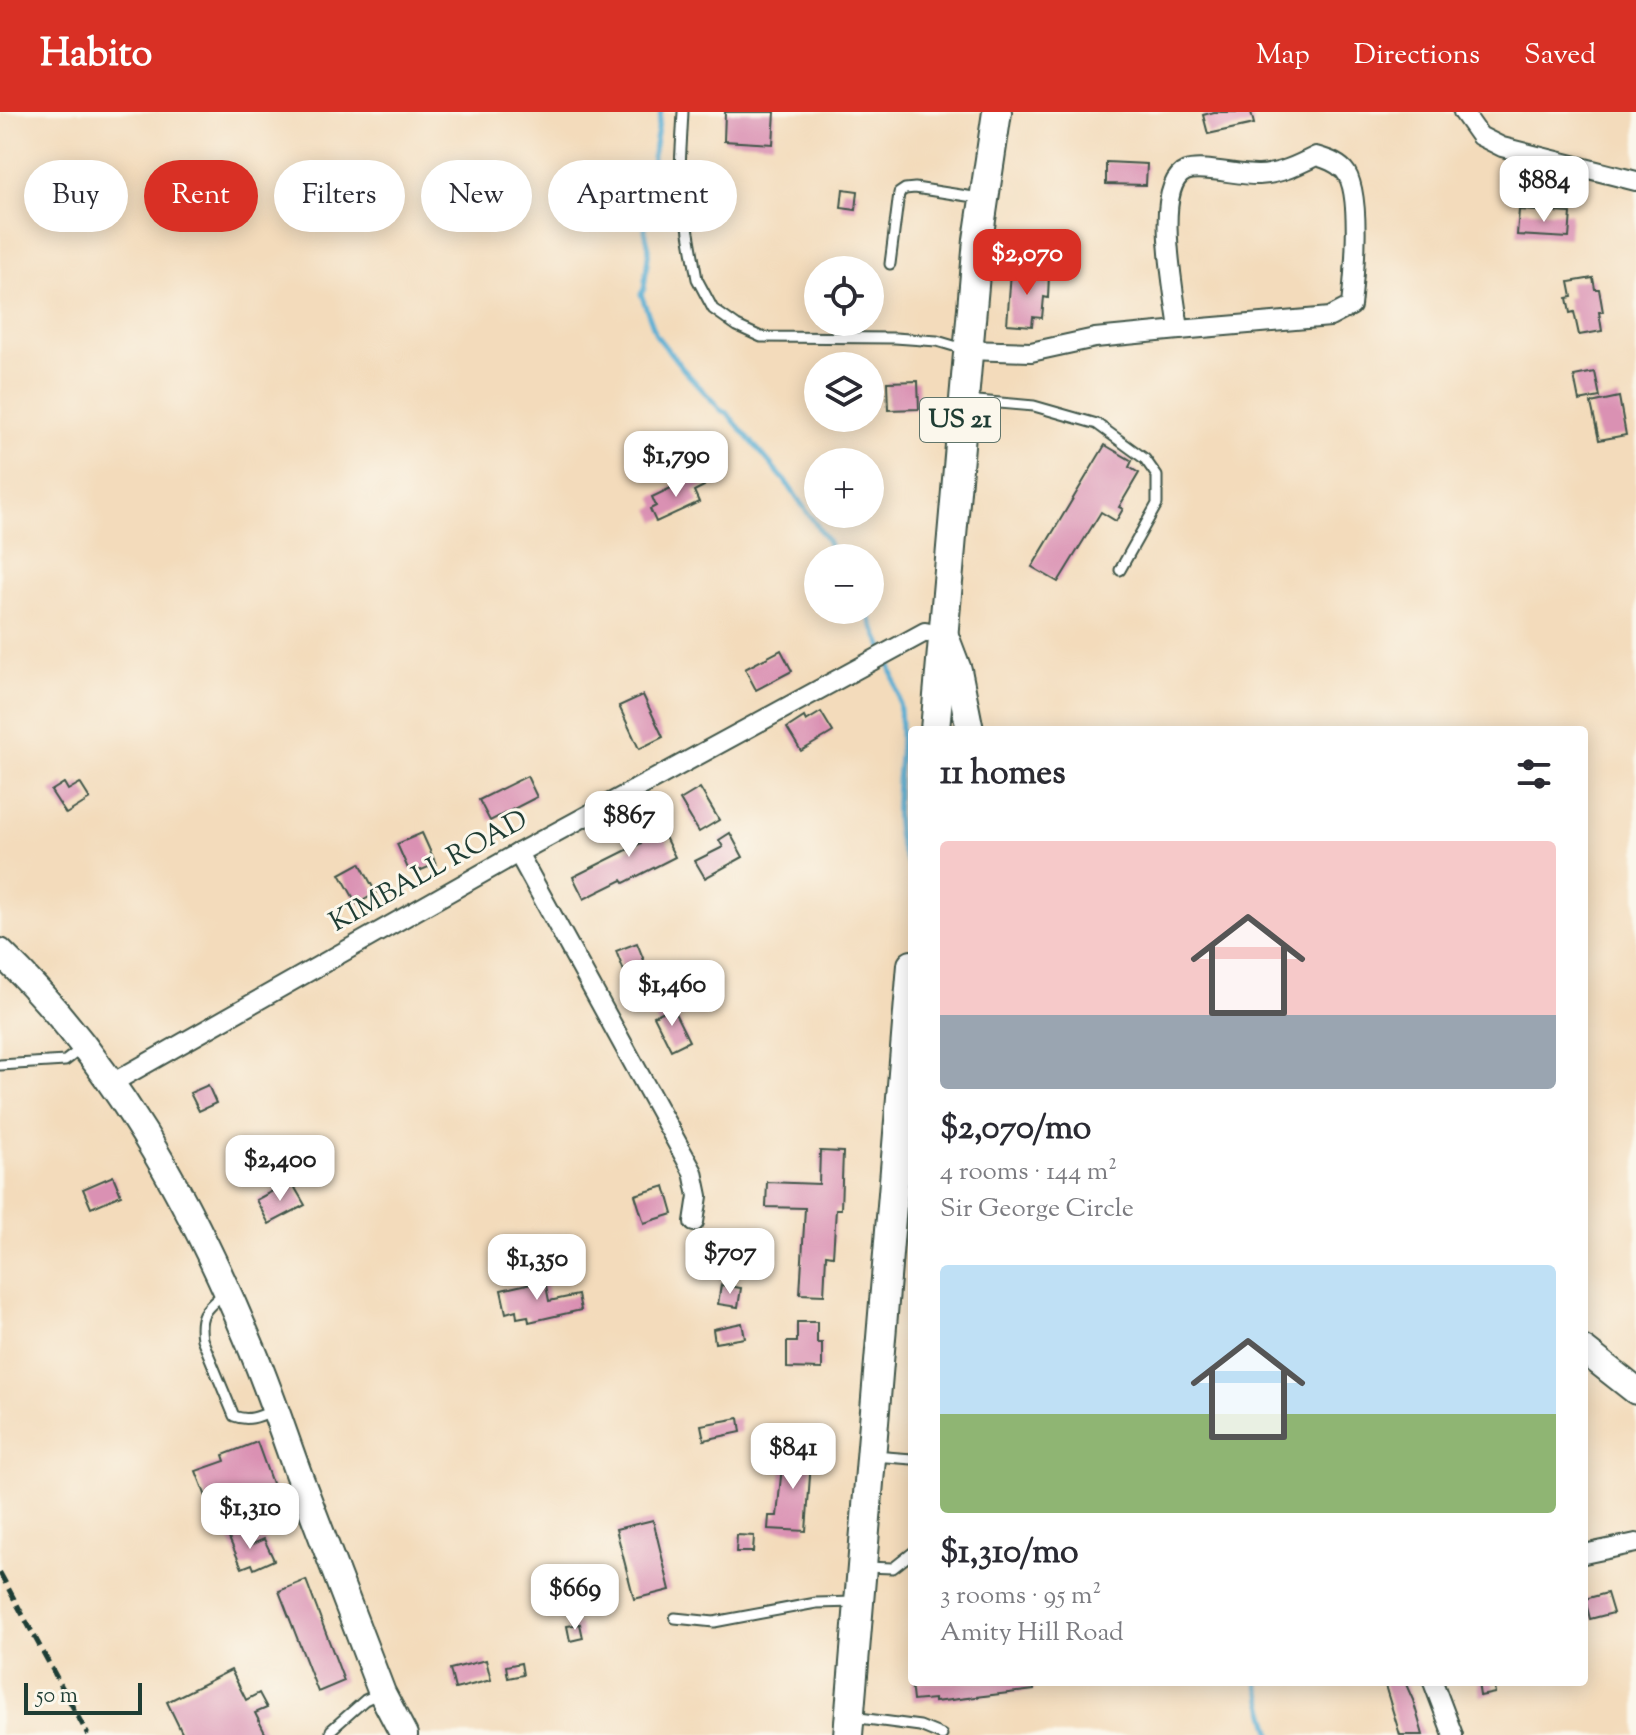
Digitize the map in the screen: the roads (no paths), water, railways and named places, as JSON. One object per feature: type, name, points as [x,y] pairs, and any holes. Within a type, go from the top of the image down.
[{"type":"main road","name":"US 21","points":[[935,726],[967,350],[997,112]]},
{"type":"main road","points":[[849,1726],[908,1013]]},
{"type":"street","points":[[1463,112],[1480,136],[1502,147],[1636,181]]},
{"type":"street","points":[[967,350],[1031,352],[1095,338],[1330,317],[1351,306],[1355,268],[1354,193],[1346,172],[1334,162],[1316,156],[1292,169],[1260,175],[1187,170],[1177,178],[1171,191],[1166,222],[1179,330]]},
{"type":"street","name":"KIMBALL ROAD","points":[[112,1083],[518,853],[925,632],[945,636]]},
{"type":"street","points":[[945,636],[958,670],[969,726]]},
{"type":"street","points":[[518,853],[693,1172],[698,1196],[694,1222]]},
{"type":"street","points":[[0,952],[70,1026],[112,1083],[164,1166],[227,1291],[382,1693],[404,1735]]},
{"type":"street","points":[[1588,1353],[1636,1391]]},
{"type":"street","points":[[1588,1553],[1636,1543]]},
{"type":"street","points":[[1435,1686],[1453,1735]]},
{"type":"lane","points":[[683,112],[680,167],[689,233],[697,279],[713,309],[737,326],[761,337],[895,338],[937,341],[967,350]]},
{"type":"lane","points":[[890,264],[899,193],[915,188],[984,199]]},
{"type":"lane","points":[[962,400],[1034,406],[1097,424],[1145,459],[1157,476],[1157,504],[1120,570]]},
{"type":"lane","points":[[0,1065],[65,1061],[85,1046]]},
{"type":"lane","points":[[227,1291],[204,1310],[200,1325],[202,1339],[234,1416],[253,1419],[275,1409]]},
{"type":"lane","points":[[871,1456],[908,1459]]},
{"type":"lane","points":[[862,1567],[893,1568],[908,1556]]},
{"type":"lane","points":[[675,1618],[714,1622],[816,1603],[859,1602]]},
{"type":"lane","points":[[331,1735],[331,1730],[365,1700],[382,1693]]},
{"type":"lane","points":[[849,1726],[920,1726],[942,1735]]},
{"type":"waterway","points":[[661,112],[647,190],[645,231],[649,248],[641,294],[656,335],[786,482],[829,544]]},
{"type":"waterway","points":[[872,624],[883,648]]},
{"type":"waterway","points":[[887,657],[901,720],[897,821],[899,839],[908,862]]},
{"type":"waterway","points":[[1258,1686],[1272,1735]]},
{"type":"railway","points":[[0,1573],[88,1735]]}]
